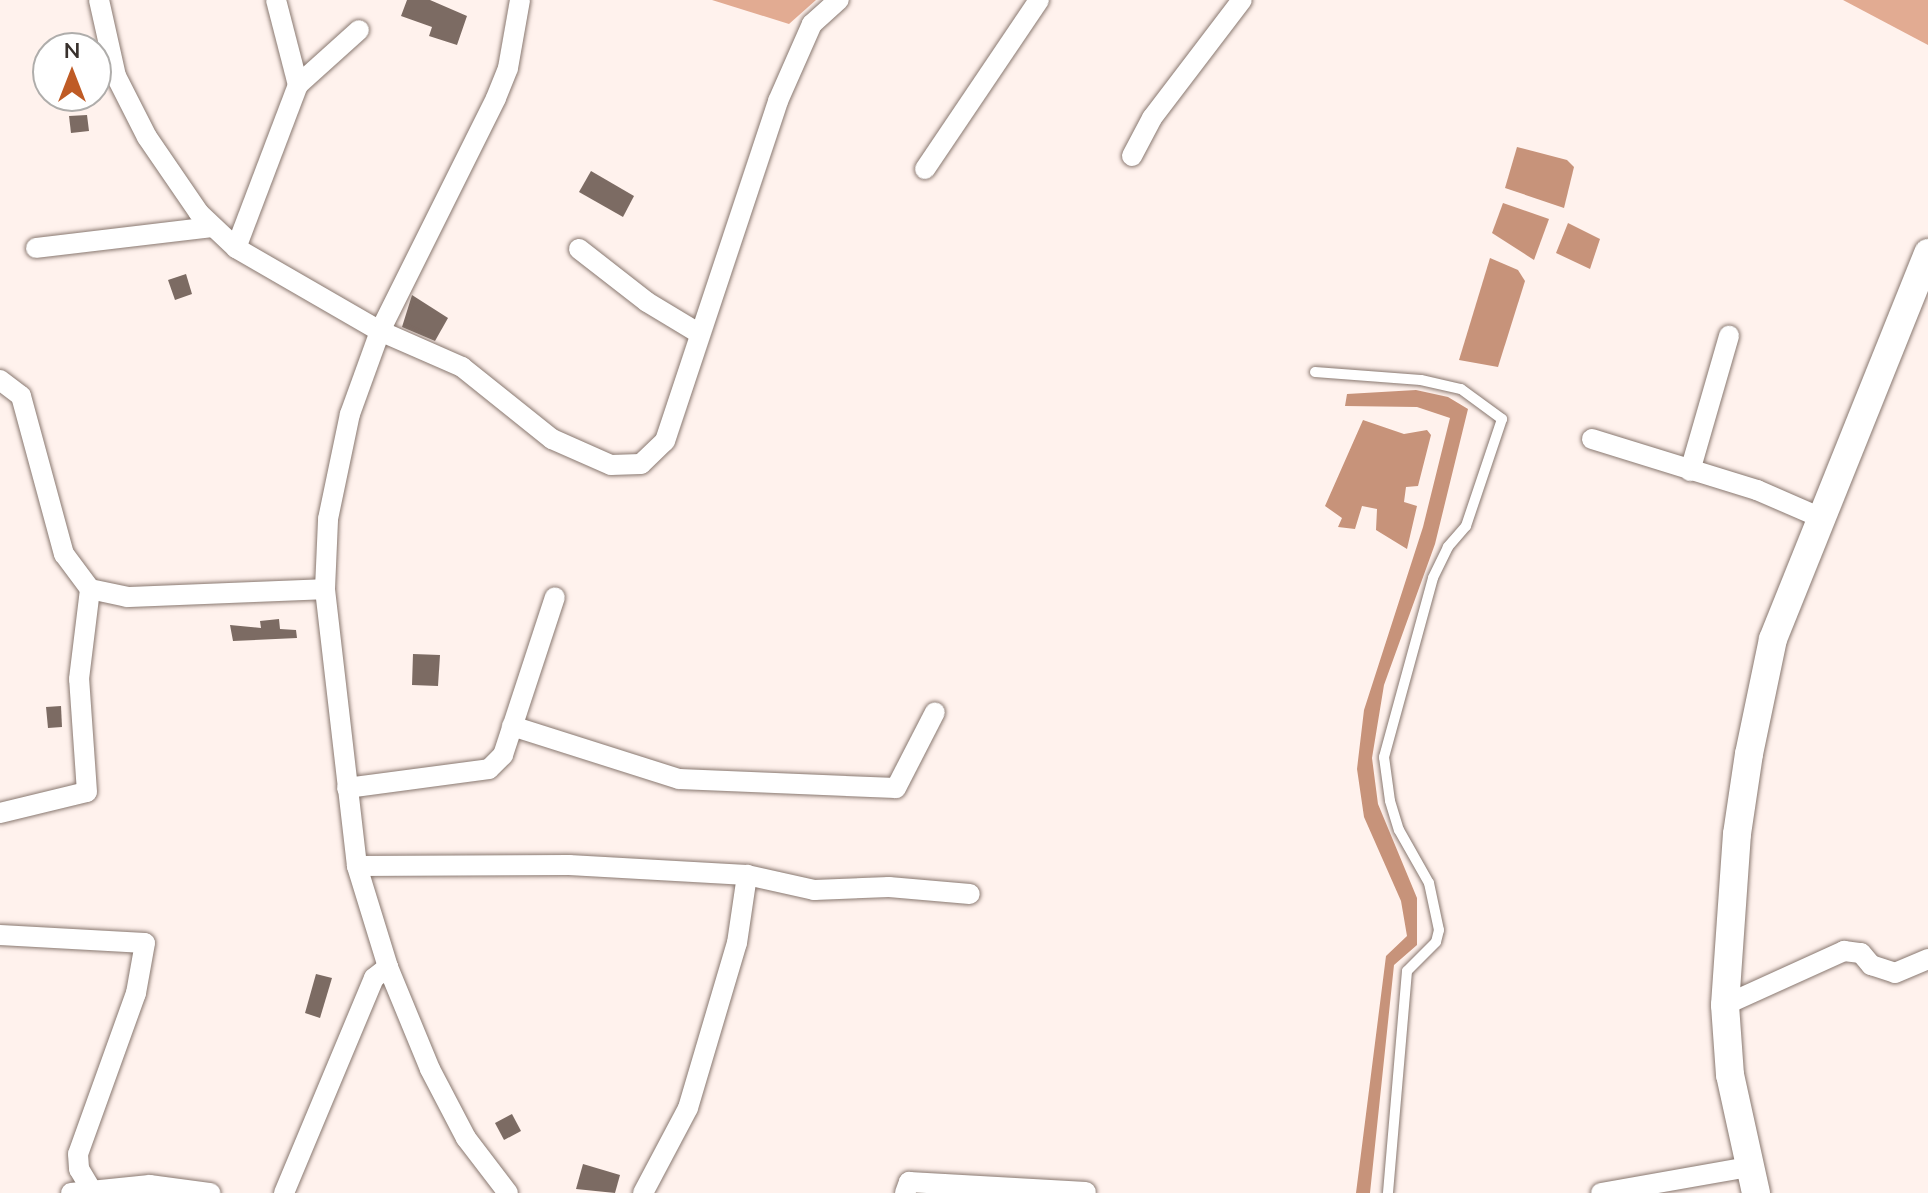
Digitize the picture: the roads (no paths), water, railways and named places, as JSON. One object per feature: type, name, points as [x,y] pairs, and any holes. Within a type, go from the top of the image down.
[{"type":"main road","points":[[1752,1180],[1730,1075],[1725,1005],[1737,834],[1760,697],[1773,639],[1819,517],[1928,253]]},
{"type":"street","points":[[99,0],[116,76],[147,137],[213,227],[236,248],[380,331],[462,367],[552,439],[611,465],[641,464],[665,441],[778,101],[812,24],[839,0]]},
{"type":"street","points":[[276,0],[298,85]]},
{"type":"street","points":[[508,1193],[466,1138],[388,967],[357,866],[325,589],[328,519],[350,414],[380,331],[480,137],[508,68],[520,0]]},
{"type":"street","points":[[925,169],[1039,0]]},
{"type":"street","points":[[1132,156],[1152,118],[1242,0]]},
{"type":"street","points":[[236,248],[298,85],[359,30]]},
{"type":"street","points":[[36,248],[213,227]]},
{"type":"street","points":[[579,249],[647,302],[700,334]]},
{"type":"street","points":[[1690,471],[1729,336]]},
{"type":"street","points":[[0,380],[21,396],[64,554],[90,589],[127,597],[325,589]]},
{"type":"street","points":[[1592,439],[1757,490],[1819,517]]},
{"type":"street","points":[[0,813],[87,792],[79,679],[90,589]]},
{"type":"street","points":[[347,788],[489,769],[503,755],[555,597]]},
{"type":"street","points":[[512,726],[679,779],[896,788],[935,712]]},
{"type":"street","points":[[357,866],[569,865],[747,875],[814,890],[889,887],[970,894]]},
{"type":"street","points":[[643,1193],[688,1108],[737,943],[747,875]]},
{"type":"street","points":[[0,935],[145,943],[136,993],[78,1154],[79,1169],[92,1191]]},
{"type":"street","points":[[1725,1005],[1844,951],[1861,953],[1871,965],[1895,973],[1928,959]]},
{"type":"street","points":[[284,1193],[374,978],[388,967]]},
{"type":"street","points":[[1601,1193],[1752,1180]]},
{"type":"street","points":[[905,1193],[909,1182],[1086,1192]]},
{"type":"street","points":[[71,1193],[150,1185],[210,1193]]},
{"type":"lane","points":[[1315,372],[1421,380],[1461,389],[1502,419],[1466,526],[1433,578],[1384,757],[1394,816],[1429,883],[1439,930],[1436,942],[1407,971],[1388,1193]]}]
